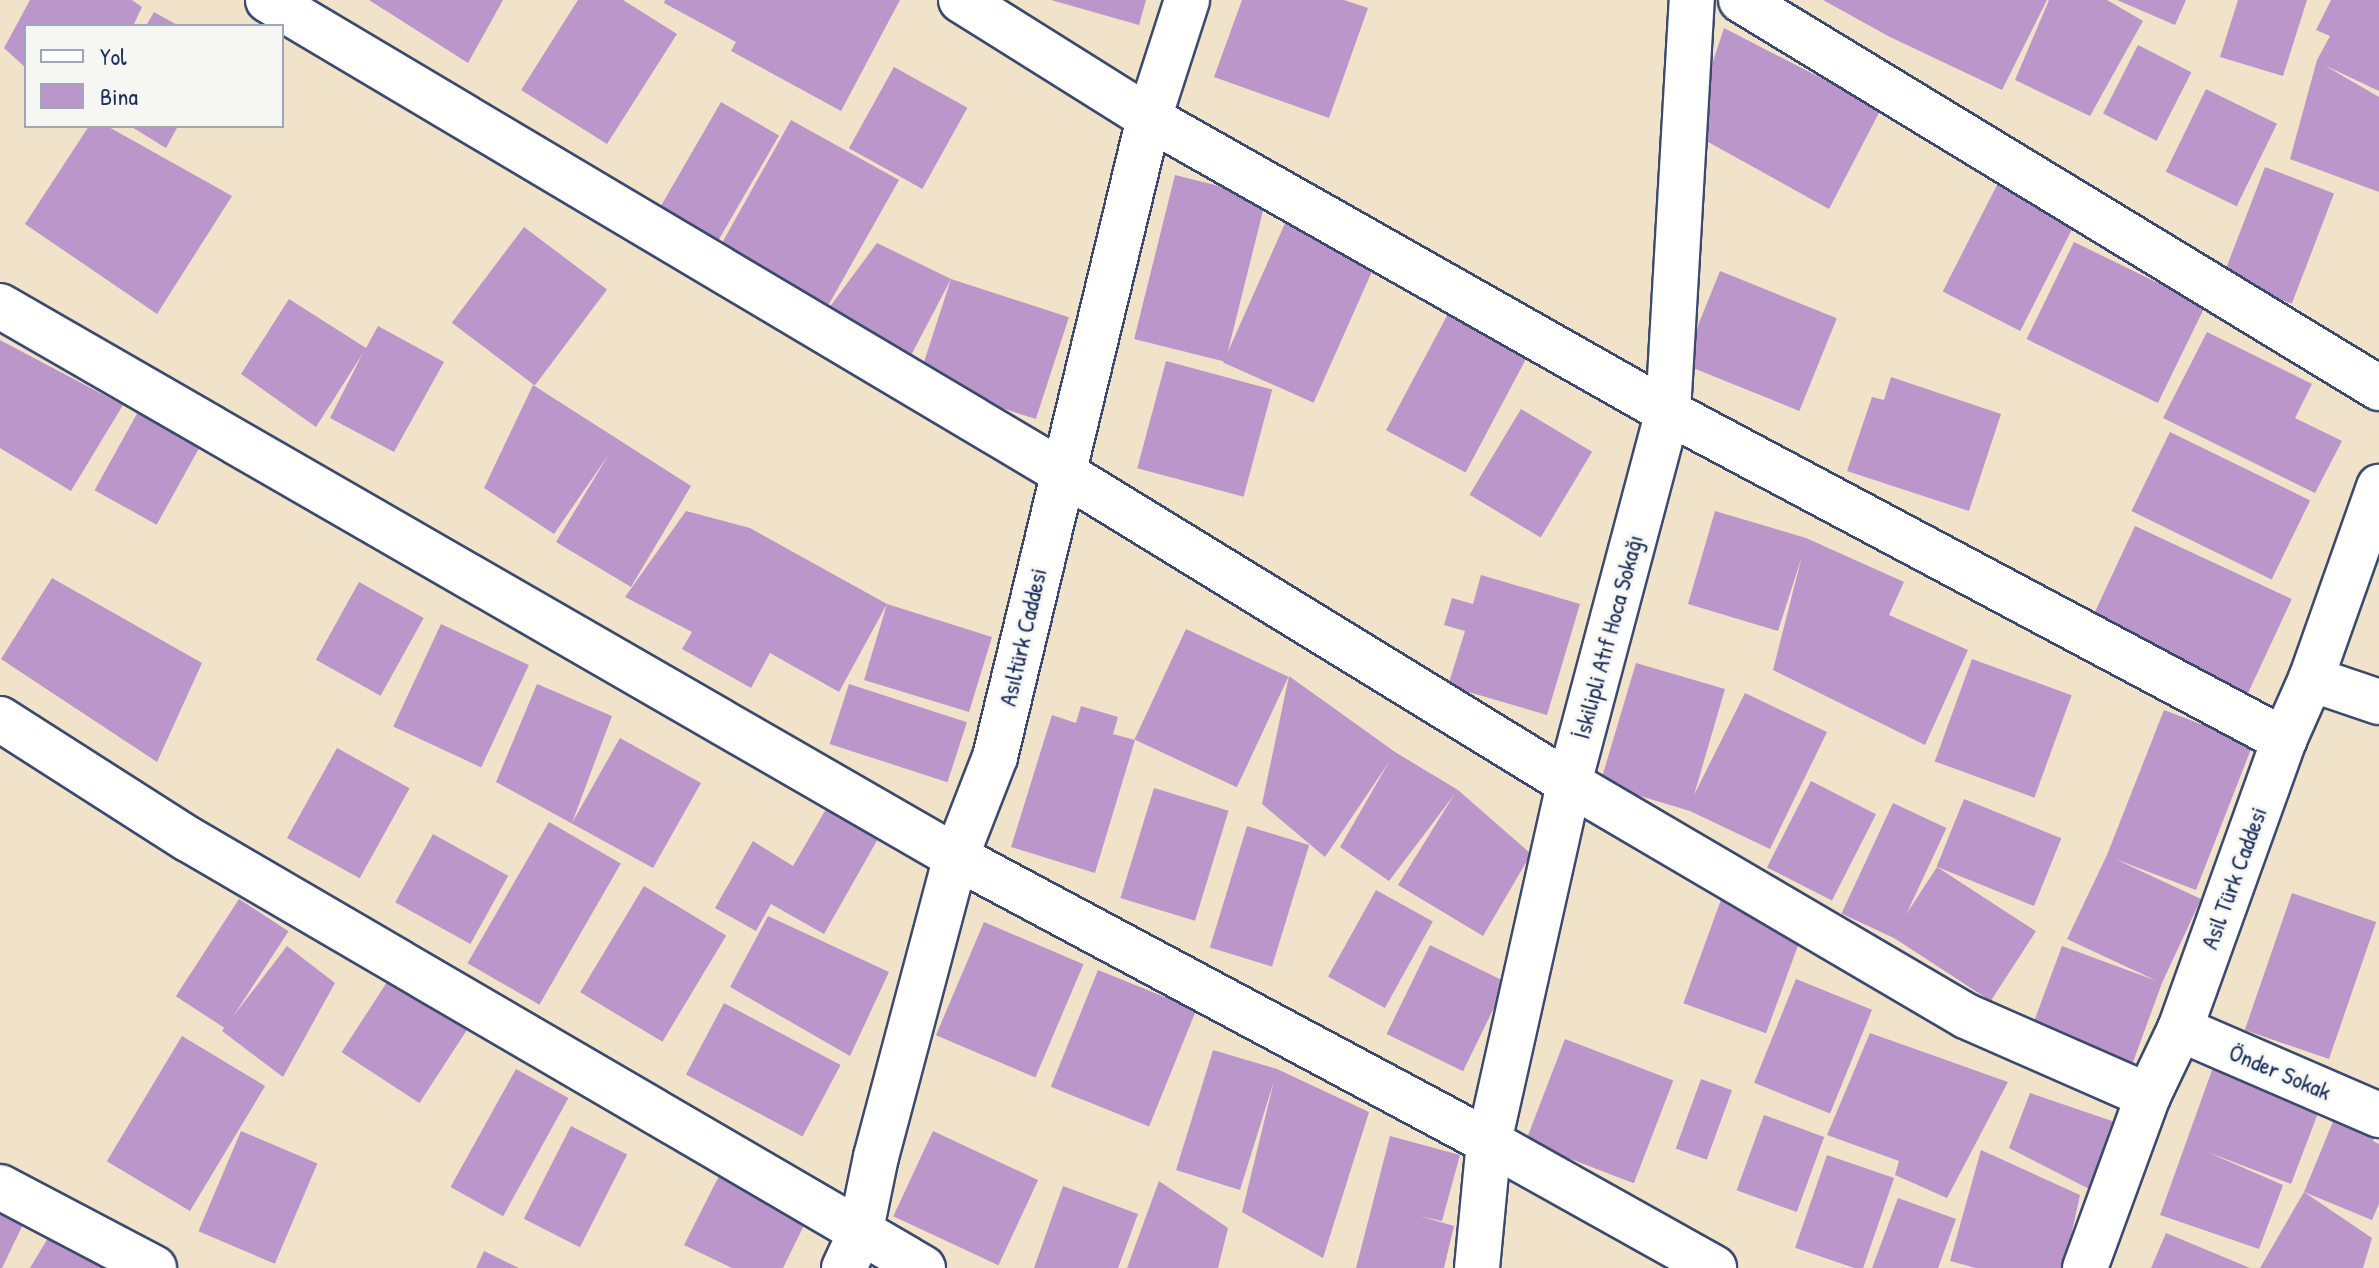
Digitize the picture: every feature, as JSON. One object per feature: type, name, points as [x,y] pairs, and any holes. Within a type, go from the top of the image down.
[{"type":"street","points":[[268,0],[1062,472],[1569,783],[1966,1016],[2148,1096]]},
{"type":"street","points":[[961,0],[1149,118],[1668,412],[2284,740]]},
{"type":"street","name":"Asıltürk Caddesi","points":[[852,1251],[956,857],[995,757],[1149,118],[1187,0]]},
{"type":"street","name":"İskilipli Atıf Hoca Sokağı","points":[[1477,1268],[1489,1142],[1569,783],[1668,412],[1692,0]]},
{"type":"street","points":[[1741,0],[2379,388]]},
{"type":"street","points":[[0,306],[956,857],[1489,1142],[1714,1268]]},
{"type":"street","name":"Asil Türk Caddesi","points":[[2085,1268],[2148,1096],[2180,1029],[2379,487]]},
{"type":"street","points":[[2311,679],[2379,702]]},
{"type":"street","points":[[0,719],[852,1251],[923,1268]]},
{"type":"street","name":"Önder Sokak","points":[[2180,1029],[2379,1115]]},
{"type":"street","points":[[0,1187],[154,1268]]},
{"type":"building","points":[[30,0],[132,0],[142,7],[134,24],[24,24],[24,66],[4,48]]},
{"type":"building","points":[[369,0],[503,0],[468,63]]},
{"type":"building","points":[[578,0],[623,0],[677,34],[607,144],[521,90]]},
{"type":"building","points":[[665,0],[900,0],[841,111],[731,51],[736,42],[664,3]]},
{"type":"building","points":[[1051,0],[1146,0],[1139,25]]},
{"type":"building","points":[[1242,0],[1344,0],[1368,8],[1329,118],[1214,77]]},
{"type":"building","points":[[1823,0],[2047,0],[2002,90],[1890,37]]},
{"type":"building","points":[[2049,0],[2107,0],[2143,21],[2090,116],[2015,80]]},
{"type":"building","points":[[2117,0],[2186,0],[2175,25]]},
{"type":"building","points":[[2238,0],[2307,0],[2283,76],[2220,57]]},
{"type":"building","points":[[2331,0],[2379,0],[2379,91],[2324,65],[2379,97],[2379,192],[2290,159],[2317,60],[2330,36],[2316,30]]},
{"type":"building","points":[[154,12],[175,24],[147,24]]},
{"type":"building","points":[[1724,28],[1881,109],[1829,209],[1690,132]]},
{"type":"building","points":[[2138,45],[2191,72],[2157,141],[2103,114]]},
{"type":"building","points":[[894,67],[967,108],[922,189],[849,148]]},
{"type":"building","points":[[2206,89],[2277,124],[2237,206],[2166,172]]},
{"type":"building","points":[[721,102],[779,136],[716,245],[658,211]]},
{"type":"building","points":[[791,120],[899,180],[820,320],[713,259]]},
{"type":"building","points":[[88,128],[111,128],[232,196],[157,314],[25,224]]},
{"type":"building","points":[[133,128],[177,128],[166,148]]},
{"type":"building","points":[[2265,167],[2334,194],[2292,304],[2223,277]]},
{"type":"building","points":[[1175,175],[1266,198],[1225,362],[1134,339]]},
{"type":"building","points":[[1999,181],[2077,220],[2020,331],[1943,291]]},
{"type":"building","points":[[1287,219],[1377,259],[1314,403],[1223,362]]},
{"type":"building","points":[[524,227],[607,290],[535,385],[452,323]]},
{"type":"building","points":[[2074,242],[2205,306],[2158,403],[2027,339]]},
{"type":"building","points":[[877,243],[951,279],[906,365],[820,320]]},
{"type":"building","points":[[1720,271],[1837,318],[1799,411],[1683,364]]},
{"type":"building","points":[[951,279],[1069,317],[1036,419],[918,381]]},
{"type":"building","points":[[289,299],[366,348],[378,326],[444,362],[394,452],[330,418],[363,353],[316,427],[241,374]]},
{"type":"building","points":[[1449,312],[1528,354],[1466,473],[1386,430]]},
{"type":"building","points":[[2207,332],[2312,384],[2295,418],[2342,441],[2315,493],[2163,418]]},
{"type":"building","points":[[0,340],[123,405],[71,491],[0,448]]},
{"type":"building","points":[[1166,361],[1272,389],[1244,497],[1137,468]]},
{"type":"building","points":[[1891,377],[2001,414],[1969,511],[1847,471],[1872,397],[1884,400]]},
{"type":"building","points":[[533,385],[691,486],[631,587],[556,542],[609,454],[554,534],[484,488]]},
{"type":"building","points":[[144,401],[206,435],[157,525],[95,490]]},
{"type":"building","points":[[1521,409],[1592,452],[1541,537],[1469,495]]},
{"type":"building","points":[[2170,432],[2310,500],[2272,579],[2131,511]]},
{"type":"building","points":[[686,511],[750,528],[887,604],[839,692],[770,653],[751,688],[682,649],[692,632],[625,597]]},
{"type":"building","points":[[1715,511],[1806,538],[1904,582],[1889,615],[1968,650],[1925,745],[1773,670],[1802,556],[1778,631],[1688,604]]},
{"type":"building","points":[[2135,526],[2292,599],[2246,698],[2089,625]]},
{"type":"building","points":[[1481,575],[1580,604],[1547,715],[1448,686],[1465,631],[1444,625],[1452,598],[1473,604]]},
{"type":"building","points":[[52,578],[202,663],[157,762],[1,659]]},
{"type":"building","points":[[359,582],[424,618],[381,696],[316,660]]},
{"type":"building","points":[[887,604],[992,637],[969,712],[864,680]]},
{"type":"building","points":[[441,624],[529,665],[481,767],[393,726]]},
{"type":"building","points":[[1186,629],[1288,677],[1237,787],[1134,740]]},
{"type":"building","points":[[1972,659],[2072,695],[2034,798],[1935,761]]},
{"type":"building","points":[[1636,663],[1725,689],[1694,795],[1745,693],[1827,732],[1770,849],[1690,811],[1600,784]]},
{"type":"building","points":[[1289,676],[1395,752],[1458,790],[1531,854],[1483,936],[1398,885],[1454,795],[1389,881],[1340,847],[1389,762],[1325,857],[1262,804]]},
{"type":"building","points":[[537,684],[612,716],[572,823],[620,738],[701,783],[653,868],[496,782]]},
{"type":"building","points":[[849,684],[967,722],[947,782],[830,744]]},
{"type":"building","points":[[1081,706],[1118,717],[1113,734],[1135,740],[1095,873],[1011,847],[1052,715],[1076,723]]},
{"type":"building","points":[[2164,710],[2253,744],[2196,890],[2115,859],[2201,899],[2162,983],[2129,1073],[2029,1035],[2062,946],[2157,981],[2067,939],[2107,855]]},
{"type":"building","points":[[337,748],[410,788],[360,878],[287,838]]},
{"type":"building","points":[[1811,781],[1876,814],[1832,901],[1767,867]]},
{"type":"building","points":[[1154,788],[1229,811],[1195,921],[1120,898]]},
{"type":"building","points":[[1964,799],[2061,838],[2034,906],[1937,867]]},
{"type":"building","points":[[1893,803],[1946,828],[1895,939],[1841,914]]},
{"type":"building","points":[[826,809],[879,837],[824,934],[771,904],[756,931],[715,908],[753,841],[793,866]]},
{"type":"building","points":[[549,822],[621,863],[539,1005],[468,963]]},
{"type":"building","points":[[1247,826],[1309,845],[1272,966],[1210,947]]},
{"type":"building","points":[[433,834],[508,876],[470,944],[395,902]]},
{"type":"building","points":[[1937,867],[2036,931],[1991,1001],[1892,937]]},
{"type":"building","points":[[644,886],[726,935],[662,1042],[580,992]]},
{"type":"building","points":[[1376,890],[1433,922],[1385,1008],[1328,977]]},
{"type":"building","points":[[2292,893],[2376,922],[2329,1059],[2245,1030]]},
{"type":"building","points":[[1722,897],[1805,927],[1766,1033],[1683,1003]]},
{"type":"building","points":[[239,899],[288,931],[225,1028],[176,996]]},
{"type":"building","points":[[768,916],[889,972],[850,1056],[730,987]]},
{"type":"building","points":[[984,922],[1083,964],[1035,1077],[936,1035]]},
{"type":"building","points":[[1430,945],[1506,982],[1463,1071],[1387,1034]]},
{"type":"building","points":[[287,946],[335,983],[283,1077],[222,1031]]},
{"type":"building","points":[[1098,970],[1196,1010],[1149,1127],[1051,1087]]},
{"type":"building","points":[[391,976],[469,1027],[419,1103],[341,1052]]},
{"type":"building","points":[[1796,979],[1872,1010],[1830,1114],[1754,1083]]},
{"type":"building","points":[[724,1003],[841,1065],[803,1136],[686,1075]]},
{"type":"building","points":[[1870,1033],[2008,1082],[1947,1198],[1895,1175],[1899,1161],[1827,1135]]},
{"type":"building","points":[[182,1036],[265,1086],[190,1211],[107,1161]]},
{"type":"building","points":[[1565,1039],[1673,1081],[1634,1183],[1526,1142]]},
{"type":"building","points":[[1213,1050],[1277,1069],[1369,1112],[1323,1258],[1242,1212],[1274,1081],[1240,1190],[1176,1170]]},
{"type":"building","points":[[2216,1059],[2323,1100],[2291,1184],[2207,1152],[2283,1185],[2259,1249],[2160,1215]]},
{"type":"building","points":[[516,1069],[568,1098],[503,1216],[451,1187]]},
{"type":"building","points":[[1701,1079],[1732,1090],[1707,1160],[1676,1149]]},
{"type":"building","points":[[2030,1093],[2118,1123],[2095,1192],[2009,1148]]},
{"type":"building","points":[[2337,1112],[2378,1128],[2373,1141],[2379,1144],[2379,1204],[2372,1220],[2304,1192]]},
{"type":"building","points":[[1764,1115],[1824,1137],[1797,1212],[1737,1190]]},
{"type":"building","points":[[571,1126],[627,1155],[580,1247],[524,1219]]},
{"type":"building","points":[[241,1131],[317,1163],[275,1264],[198,1231]]},
{"type":"building","points":[[933,1131],[1038,1180],[998,1265],[893,1216]]},
{"type":"building","points":[[1390,1136],[1460,1155],[1442,1221],[1420,1216],[1454,1226],[1444,1268],[1356,1268]]},
{"type":"building","points":[[1981,1150],[2080,1195],[2064,1268],[1976,1268],[1950,1261]]},
{"type":"building","points":[[1827,1155],[1894,1178],[1863,1268],[1854,1268],[1795,1248]]},
{"type":"building","points":[[721,1172],[809,1215],[783,1268],[732,1268],[684,1245]]},
{"type":"building","points":[[1159,1181],[1228,1228],[1218,1268],[1127,1268]]},
{"type":"building","points":[[1063,1186],[1138,1214],[1118,1268],[1034,1268]]},
{"type":"building","points":[[2304,1192],[2372,1238],[2363,1268],[2260,1268]]},
{"type":"building","points":[[0,1196],[29,1212],[2,1268],[0,1268]]},
{"type":"building","points":[[1898,1198],[1956,1219],[1938,1268],[1872,1268]]},
{"type":"building","points":[[51,1233],[107,1268],[30,1268]]},
{"type":"building","points":[[2166,1233],[2250,1268],[2151,1268]]},
{"type":"building","points":[[484,1251],[519,1268],[476,1268]]}]
